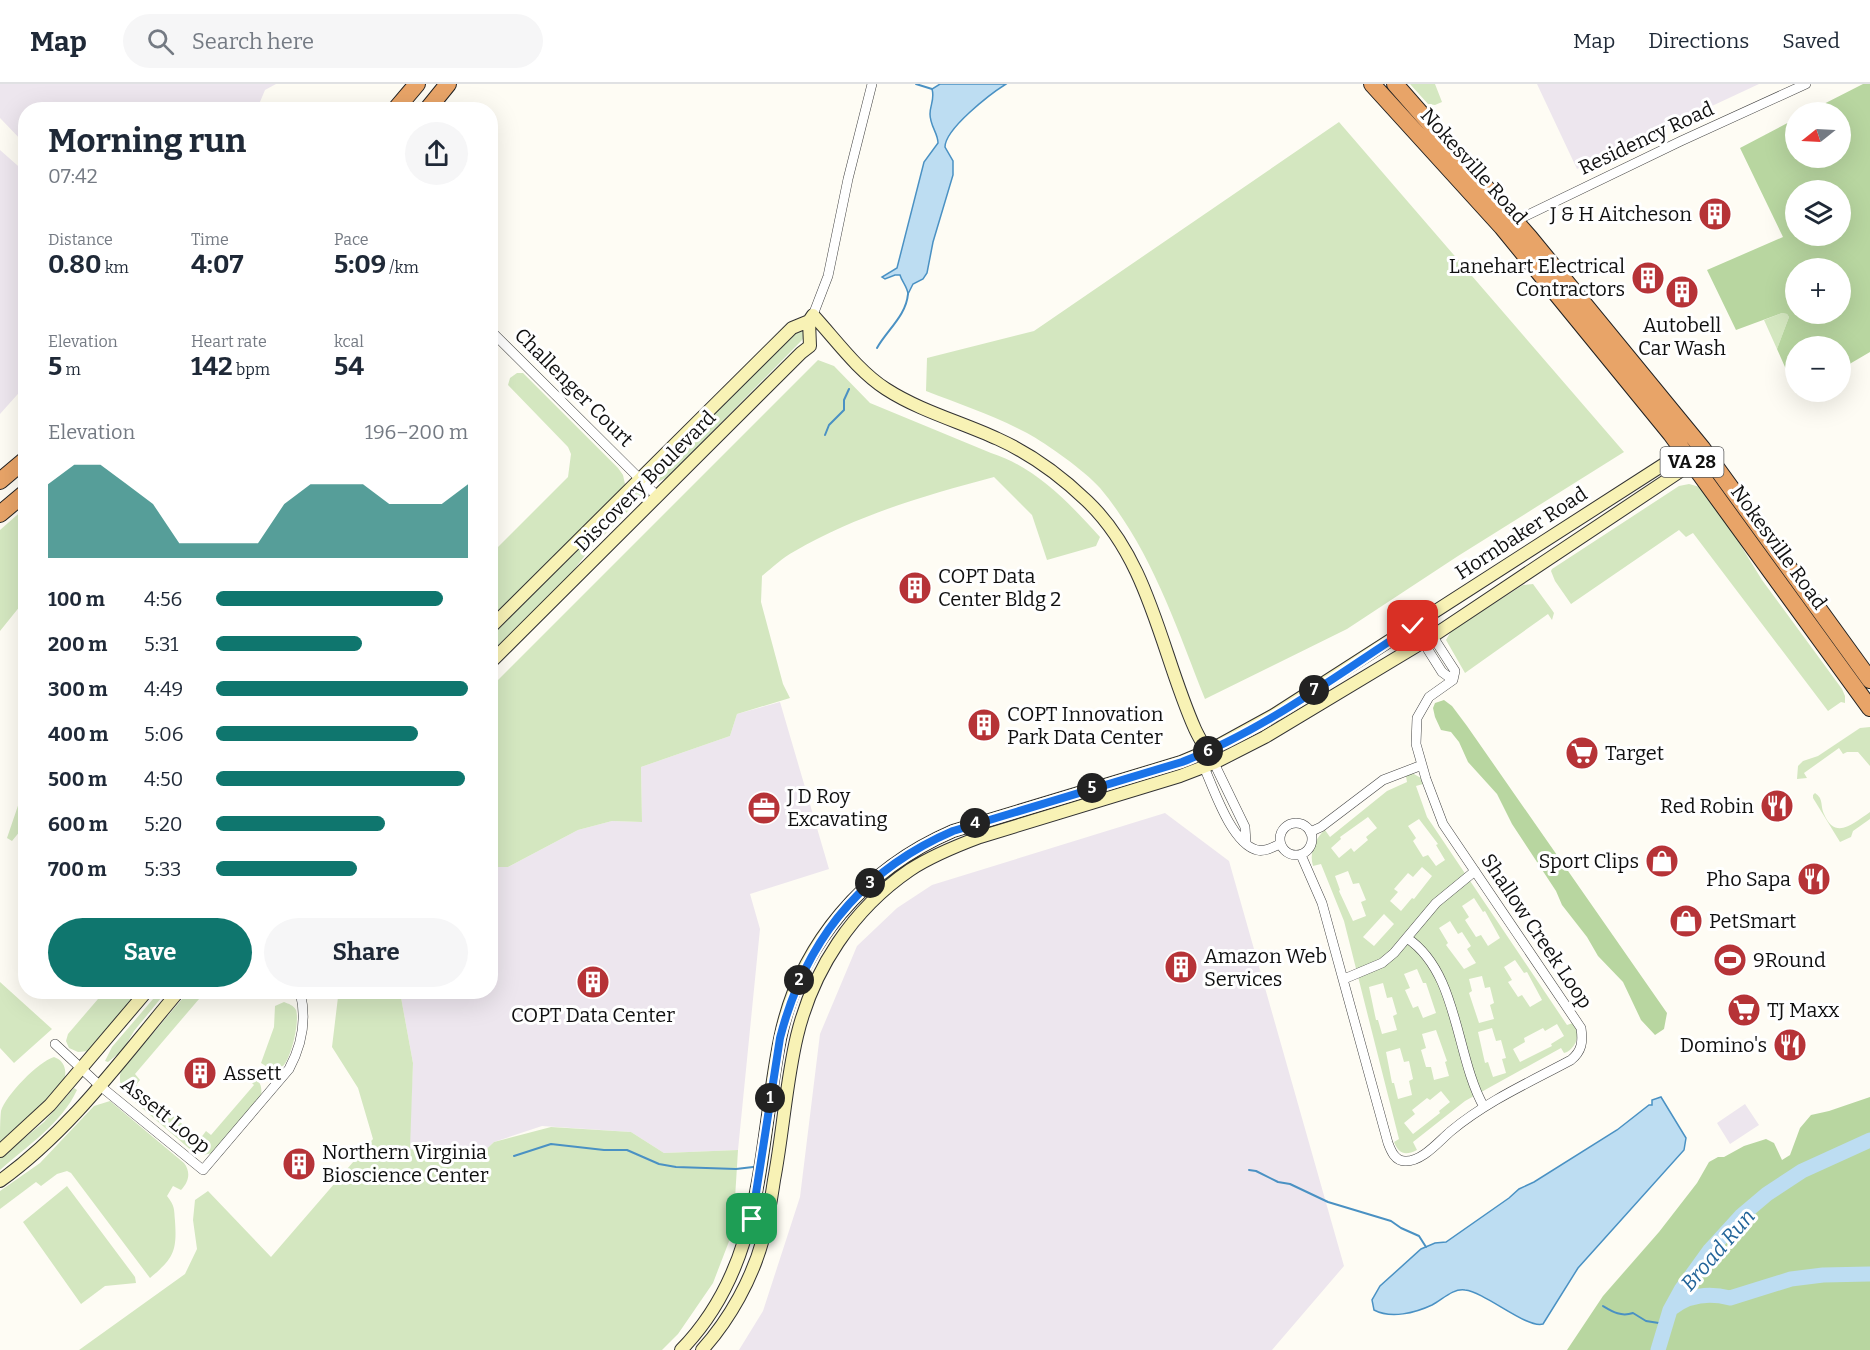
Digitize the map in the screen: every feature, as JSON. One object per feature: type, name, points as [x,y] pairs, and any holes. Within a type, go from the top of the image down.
[{"type":"highway","points":[[402,102],[417,84]]},
{"type":"highway","points":[[433,102],[448,84]]},
{"type":"highway","name":"Nokesville Road","points":[[1372,84],[1509,224]]},
{"type":"highway","name":"Nokesville Road","points":[[1395,84],[1695,452],[1870,680]]},
{"type":"highway","name":"Nokesville Road","points":[[1695,452],[1869,705]]},
{"type":"highway","points":[[0,481],[18,466]]},
{"type":"highway","points":[[0,514],[18,499]]},
{"type":"main road","name":"Discovery Boulevard","points":[[498,620],[792,328],[811,318],[810,346],[498,655]]},
{"type":"main road","points":[[811,318],[868,376],[880,385],[901,398],[1000,440],[1053,471],[1088,502],[1105,522],[1131,562],[1161,635],[1206,759]]},
{"type":"main road","name":"Hornbaker Road","points":[[681,1350],[708,1317],[724,1291],[742,1251],[752,1219],[772,1087],[787,1012],[795,989],[823,936],[856,895],[888,867],[928,841],[953,831],[1206,759],[1669,461],[1695,452]]},
{"type":"main road","name":"Hornbaker Road","points":[[702,1350],[718,1331],[736,1302],[756,1261],[769,1208],[797,1035],[814,985],[824,963],[846,931],[871,902],[910,869],[948,849],[1265,737],[1428,639],[1679,472],[1695,452]]},
{"type":"main road","points":[[0,1151],[50,1105],[140,999]]},
{"type":"main road","points":[[0,1181],[47,1143],[172,999]]},
{"type":"main road","points":[[772,1087],[788,1091]]},
{"type":"street","name":"Discovery Boulevard","points":[[811,318],[828,276],[848,179],[872,84]]},
{"type":"street","name":"Residency Road","points":[[1509,224],[1806,84]]},
{"type":"street","name":"Challenger Court","points":[[498,338],[657,496]]},
{"type":"street","name":"Shallow Creek Loop","points":[[1300,855],[1322,903],[1392,1154],[1400,1160],[1406,1162],[1421,1156],[1474,1112],[1571,1060],[1581,1048],[1583,1039],[1581,1028],[1443,824],[1416,744],[1417,718],[1429,697],[1453,680],[1444,674],[1418,623]]},
{"type":"street","points":[[1206,759],[1245,827],[1246,843],[1258,850],[1280,844]]},
{"type":"street","points":[[1310,832],[1321,827],[1383,780],[1422,765]]},
{"type":"street","points":[[1290,824],[1300,824],[1310,832],[1311,844],[1300,855],[1286,852],[1280,844],[1280,834],[1290,824]]},
{"type":"street","points":[[1344,979],[1382,963],[1407,938],[1436,903],[1475,872]]},
{"type":"street","points":[[1407,938],[1423,952],[1440,980],[1455,1021],[1463,1057],[1484,1107]]},
{"type":"street","name":"Assett Loop","points":[[55,1044],[99,1085],[202,1170],[289,1069],[302,1038],[304,1017],[301,999]]},
{"type":"shaded area","points":[[0,84],[276,84],[265,90],[260,102],[18,102],[18,137],[0,118]]},
{"type":"shaded area","points":[[1537,84],[1759,84],[1577,169]]},
{"type":"shaded area","points":[[0,150],[18,166],[18,394],[0,414]]},
{"type":"shaded area","points":[[780,702],[829,869],[750,894],[760,929],[738,1150],[664,1153],[631,1132],[542,1126],[494,1142],[476,1159],[409,1149],[413,1063],[401,999],[498,999],[498,867],[508,867],[578,830],[612,821],[642,822],[641,767],[730,736],[737,714]]},
{"type":"shaded area","points":[[1165,813],[1229,861],[1344,1266],[1272,1350],[739,1350],[763,1311],[800,1197],[820,1034],[857,946],[897,908],[932,885]]},
{"type":"shaded area","points":[[1745,1104],[1759,1125],[1730,1144],[1717,1123]]},
{"type":"green space","points":[[1410,84],[1435,84],[1442,102],[1435,105],[1428,104]]},
{"type":"green space","points":[[1863,84],[1870,84],[1870,352],[1851,363],[1851,336],[1785,336],[1785,367],[1777,349],[1786,324],[1851,324],[1851,258],[1785,258],[1785,314],[1736,330],[1707,270],[1783,237],[1740,148],[1785,124],[1785,168],[1851,168],[1851,102],[1828,102]]},
{"type":"green space","points":[[1339,122],[1624,452],[1347,629],[1205,699],[1148,562],[1134,536],[1100,488],[1065,458],[1027,433],[926,391],[927,358],[1034,331]]},
{"type":"green space","points":[[1785,314],[1786,324],[1777,349],[1764,320]]},
{"type":"green space","points":[[805,331],[803,339],[668,477],[656,483],[653,481],[654,472],[792,332]]},
{"type":"green space","points":[[818,360],[834,366],[870,403],[1023,467],[1051,488],[1100,537],[1096,546],[1047,560],[1032,515],[994,477],[892,507],[819,538],[786,556],[762,576],[761,602],[783,684],[790,698],[737,714],[730,736],[641,767],[642,822],[612,821],[578,830],[508,867],[498,867],[498,680]]},
{"type":"green space","points":[[517,373],[523,373],[618,468],[625,484],[498,613],[498,547],[568,477],[571,454],[568,447],[508,385],[510,378]]},
{"type":"green space","points":[[1689,484],[1700,487],[1722,515],[1762,580],[1842,689],[1845,703],[1841,702],[1828,711],[1693,533],[1686,537],[1679,530],[1571,604],[1555,581],[1552,569],[1679,486]]},
{"type":"green space","points":[[641,491],[642,495],[590,549],[570,575],[498,648],[498,628],[633,493]]},
{"type":"green space","points":[[18,514],[18,609],[0,631],[0,530]]},
{"type":"green space","points":[[1533,584],[1554,613],[1552,620],[1548,614],[1465,673],[1446,640],[1451,631],[1523,585]]},
{"type":"green space","points":[[1444,700],[1452,706],[1467,726],[1667,1013],[1664,1029],[1655,1035],[1641,1020],[1623,982],[1598,956],[1587,937],[1562,905],[1556,891],[1512,824],[1497,794],[1468,762],[1459,742],[1451,732],[1441,730],[1433,708],[1435,703]]},
{"type":"green space","points":[[1870,727],[1870,766],[1858,752],[1843,754],[1839,748],[1804,773],[1807,778],[1797,779],[1798,766],[1803,761],[1818,756],[1860,728]]},
{"type":"green space","points":[[1412,773],[1421,778],[1423,784],[1416,786],[1427,817],[1567,1025],[1573,1023],[1577,1035],[1574,1046],[1567,1052],[1564,1053],[1561,1048],[1465,1101],[1413,1142],[1417,1150],[1403,1153],[1394,1142],[1399,1139],[1344,921],[1321,864],[1313,866],[1312,851],[1321,833],[1325,830],[1330,837],[1387,791],[1407,782],[1406,776]],"holes":[[[1368,817],[1377,828],[1366,837],[1368,840],[1354,852],[1351,848],[1339,858],[1331,848],[1341,839],[1340,837]],[[1419,819],[1438,844],[1436,845],[1445,860],[1436,866],[1428,855],[1423,857],[1413,841],[1416,838],[1408,826]],[[1422,867],[1432,876],[1401,911],[1390,901],[1398,892],[1394,889],[1408,873],[1413,877]],[[1348,871],[1353,884],[1359,883],[1366,900],[1361,902],[1366,916],[1353,921],[1339,891],[1335,876]],[[1474,898],[1483,912],[1485,911],[1500,938],[1488,946],[1481,935],[1476,937],[1465,920],[1469,917],[1462,906]],[[1384,914],[1394,924],[1374,946],[1363,937]],[[1450,921],[1458,934],[1462,932],[1471,946],[1467,949],[1476,963],[1464,969],[1446,945],[1448,943],[1439,928]],[[1515,960],[1524,973],[1527,972],[1542,1000],[1530,1007],[1522,995],[1518,997],[1508,982],[1512,980],[1504,967]],[[1417,969],[1423,983],[1426,983],[1436,1013],[1423,1018],[1418,1006],[1413,1008],[1405,990],[1410,988],[1404,974]],[[1482,976],[1485,988],[1490,987],[1494,1003],[1490,1005],[1494,1019],[1479,1023],[1469,993],[1472,991],[1469,979]],[[1383,983],[1387,998],[1392,997],[1397,1014],[1393,1016],[1397,1030],[1382,1034],[1378,1020],[1376,1020],[1369,987]],[[1557,1024],[1564,1036],[1551,1044],[1552,1046],[1520,1062],[1513,1049],[1525,1042],[1524,1038]],[[1492,1028],[1496,1041],[1501,1040],[1506,1058],[1502,1059],[1506,1073],[1493,1077],[1488,1062],[1485,1063],[1478,1032]],[[1436,1030],[1447,1061],[1445,1062],[1449,1076],[1434,1080],[1431,1067],[1426,1067],[1421,1050],[1426,1048],[1422,1034]],[[1400,1048],[1404,1062],[1409,1061],[1413,1079],[1409,1081],[1412,1095],[1398,1099],[1394,1083],[1392,1083],[1386,1052]],[[1441,1091],[1450,1102],[1413,1134],[1404,1123],[1415,1114],[1412,1110],[1427,1098],[1430,1100]]]},
{"type":"green space","points":[[1815,793],[1821,800],[1828,822],[1834,827],[1851,825],[1870,812],[1870,819],[1853,831],[1851,837],[1840,842],[1813,798]]},
{"type":"green space","points":[[18,806],[18,834],[12,841],[7,838]]},
{"type":"green space","points":[[0,982],[52,1029],[14,1063],[0,1048]]},
{"type":"green space","points":[[98,999],[133,999],[89,1051],[78,1052],[69,1048],[66,1041],[68,1034]]},
{"type":"green space","points":[[153,999],[160,999],[134,1031],[123,1050],[108,1062],[105,1061],[112,1047]]},
{"type":"green space","points":[[182,999],[199,999],[135,1074],[140,1080],[136,1085],[200,1139],[206,1131],[211,1135],[254,1085],[251,1082],[253,1079],[260,1083],[261,1097],[213,1153],[203,1155],[192,1151],[128,1096],[120,1081],[121,1071]]},
{"type":"green space","points":[[338,999],[401,999],[413,1063],[410,1149],[476,1159],[494,1142],[551,1127],[631,1132],[664,1153],[738,1150],[733,1231],[713,1283],[678,1334],[662,1350],[79,1350],[185,1274],[197,1249],[193,1220],[195,1200],[208,1191],[271,1257],[373,1139],[358,1088],[332,1047]]},
{"type":"green space","points":[[284,1002],[296,1010],[296,1031],[289,1057],[280,1069],[272,1070],[261,1063],[274,1027],[275,1006]]},
{"type":"green space","points":[[54,1057],[65,1068],[62,1084],[0,1144],[1,1111],[4,1104],[32,1072]]},
{"type":"green space","points":[[74,1088],[77,1090],[70,1102],[53,1123],[0,1170],[0,1158],[44,1122]]},
{"type":"green space","points":[[1870,1097],[1870,1350],[1567,1350],[1603,1296],[1659,1232],[1697,1183],[1709,1162],[1766,1139],[1774,1143],[1782,1160],[1790,1155],[1800,1128],[1811,1115]]},
{"type":"green space","points":[[110,1101],[184,1163],[188,1170],[184,1187],[181,1190],[173,1186],[167,1196],[173,1205],[174,1213],[175,1240],[172,1253],[164,1265],[150,1278],[71,1173],[67,1171],[57,1174],[41,1186],[36,1182],[0,1209],[0,1191],[40,1163],[94,1106]]},
{"type":"green space","points":[[67,1186],[135,1277],[136,1283],[105,1286],[81,1304],[23,1222]]},
{"type":"water","points":[[940,84],[1006,84],[969,112],[947,140],[945,147],[953,161],[953,175],[933,242],[927,273],[923,279],[913,284],[908,294],[900,275],[885,279],[882,277],[897,268],[924,162],[938,143],[930,114],[932,89]]},
{"type":"water","points":[[1661,1097],[1686,1138],[1684,1150],[1578,1268],[1543,1324],[1527,1321],[1465,1290],[1452,1293],[1432,1305],[1411,1312],[1388,1314],[1374,1310],[1372,1300],[1380,1286],[1421,1249],[1435,1243],[1446,1242],[1519,1189],[1617,1130],[1652,1105],[1652,1100]]},
{"type":"waterway","points":[[916,84],[932,89]]},
{"type":"waterway","points":[[877,348],[900,316],[908,294]]},
{"type":"waterway","points":[[825,435],[829,425],[844,410],[844,400],[849,389]]},
{"type":"waterway","name":"Broad Run","points":[[1658,1350],[1670,1310],[1681,1290],[1710,1250],[1741,1216],[1767,1194],[1802,1171],[1870,1140]]},
{"type":"waterway","points":[[514,1156],[551,1144],[604,1150],[627,1150],[659,1164],[676,1167],[736,1169],[753,1167]]},
{"type":"waterway","points":[[1249,1170],[1278,1182],[1290,1184],[1328,1202],[1391,1221],[1419,1236],[1426,1247]]},
{"type":"waterway","points":[[1672,1308],[1693,1298],[1707,1296],[1730,1298],[1791,1279],[1823,1275],[1870,1274]]},
{"type":"waterway","points":[[1603,1306],[1617,1313],[1633,1313],[1646,1321],[1665,1324]]},
{"type":"place","name":"J & H Aitcheson","points":[[1715,214]]},
{"type":"place","name":"Lanehart Electrical Contractors","points":[[1648,278]]},
{"type":"place","name":"Autobell Car Wash","points":[[1682,292]]},
{"type":"place","name":"COPT Data Center Bldg 2","points":[[915,588]]},
{"type":"place","name":"COPT Innovation Park Data Center","points":[[984,725]]},
{"type":"place","name":"Target","points":[[1582,753]]},
{"type":"place","name":"Red Robin","points":[[1777,806]]},
{"type":"place","name":"J D Roy Excavating","points":[[764,808]]},
{"type":"place","name":"Sport Clips","points":[[1662,861]]},
{"type":"place","name":"Pho Sapa","points":[[1814,879]]},
{"type":"place","name":"PetSmart","points":[[1686,921]]},
{"type":"place","name":"9Round","points":[[1730,960]]},
{"type":"place","name":"Amazon Web Services","points":[[1181,967]]},
{"type":"place","name":"COPT Data Center","points":[[593,982]]},
{"type":"place","name":"TJ Maxx","points":[[1744,1010]]},
{"type":"place","name":"Domino's","points":[[1790,1045]]},
{"type":"place","name":"Assett","points":[[200,1073]]},
{"type":"place","name":"Northern Virginia Bioscience Center","points":[[299,1164]]},
{"type":"route","points":[[752,1219],[780,1038],[787,1012],[810,957],[831,925],[856,895],[888,867],[928,841],[953,831],[1182,762],[1212,749],[1275,715],[1413,626]]}]
